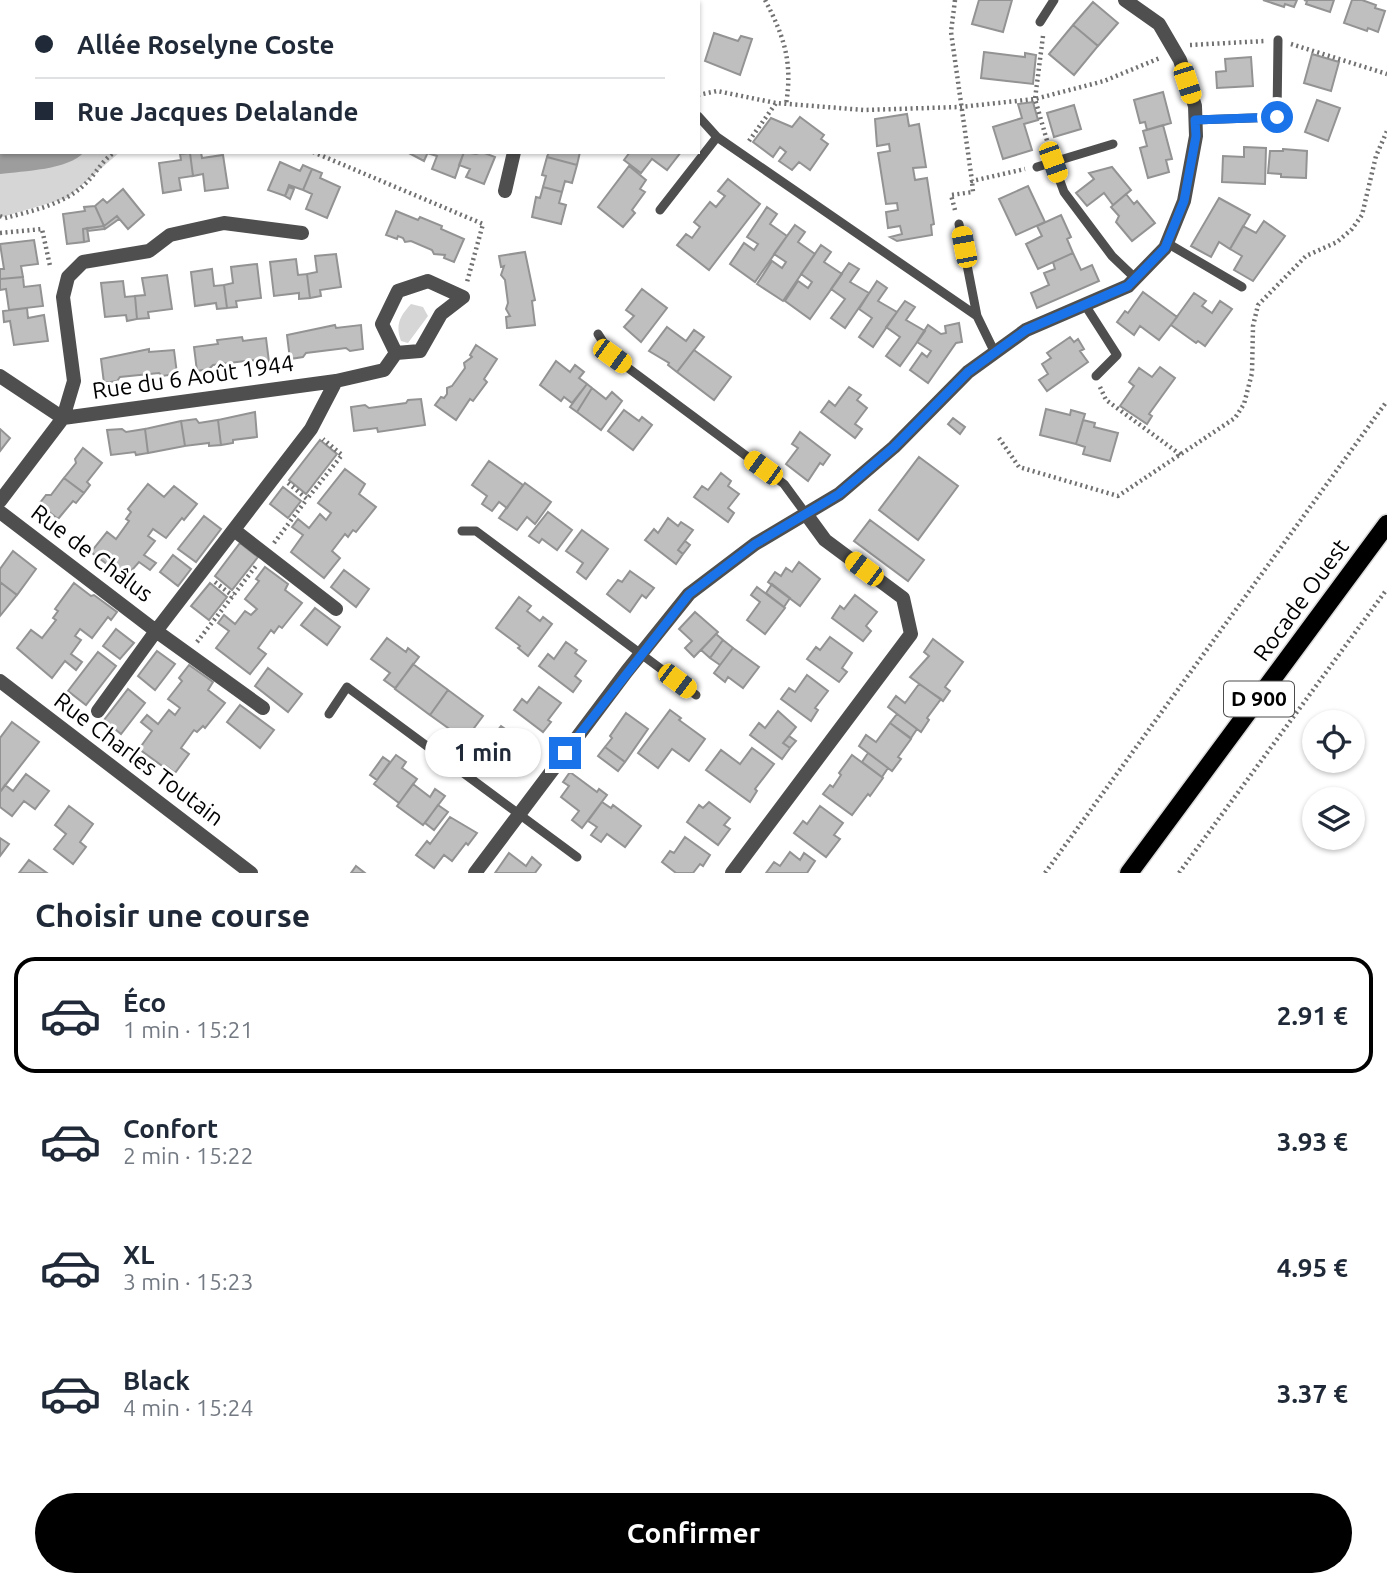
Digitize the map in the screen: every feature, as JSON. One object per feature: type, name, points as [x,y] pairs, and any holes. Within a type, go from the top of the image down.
[{"type":"main road","name":"Rocade Ouest","points":[[1129,873],[1387,524]]},
{"type":"street","points":[[475,873],[689,594],[755,544],[839,494],[894,447],[968,372],[1026,330],[1128,286],[1165,248],[1184,201],[1196,136],[1195,106],[1180,60],[1159,24],[1125,0]]},
{"type":"street","points":[[505,191],[514,154]]},
{"type":"street","points":[[0,501],[63,418],[75,381],[63,297],[68,277],[83,262],[149,251],[170,236],[224,223],[302,233]]},
{"type":"street","points":[[396,353],[382,324],[398,291],[428,281],[463,297]]},
{"type":"street","name":"Rue du 6 Août 1944","points":[[63,418],[335,381],[384,370],[396,353],[420,351],[441,314],[463,297]]},
{"type":"street","points":[[0,376],[63,418]]},
{"type":"street","name":"Rue de Châlus","points":[[98,711],[311,429],[335,381]]},
{"type":"street","name":"Rue de Châlus","points":[[0,512],[156,631],[263,708]]},
{"type":"street","points":[[732,873],[911,634],[903,598],[825,540],[806,514]]},
{"type":"street","points":[[234,530],[336,609]]},
{"type":"street","name":"Rue Charles Toutain","points":[[0,681],[251,873]]},
{"type":"lane","points":[[1040,22],[1054,0]]},
{"type":"lane","points":[[1195,120],[1277,117],[1278,40]]},
{"type":"lane","points":[[700,118],[718,137],[977,316]]},
{"type":"lane","points":[[660,210],[718,137]]},
{"type":"lane","points":[[1037,166],[1112,144]]},
{"type":"lane","points":[[1053,162],[1064,192],[1112,256],[1135,278]]},
{"type":"lane","points":[[959,224],[977,316],[995,353]]},
{"type":"lane","points":[[1167,243],[1242,287]]},
{"type":"lane","points":[[1085,305],[1117,355],[1096,376]]},
{"type":"lane","points":[[598,334],[612,356],[784,484],[806,514]]},
{"type":"lane","points":[[462,531],[476,531],[696,695]]},
{"type":"lane","points":[[329,714],[347,687],[577,857]]},
{"type":"path","points":[[765,0],[787,52],[790,78],[786,104]]},
{"type":"path","points":[[955,0],[950,32],[973,192],[951,195],[959,224]]},
{"type":"path","points":[[1040,22],[1044,35],[1035,99],[1053,162]]},
{"type":"path","points":[[700,95],[717,91],[776,103],[864,110],[960,107],[1035,99],[1104,81],[1192,44],[1278,40],[1387,74]]},
{"type":"path","points":[[741,153],[776,103]]},
{"type":"path","points":[[999,438],[1019,467],[1118,496],[1234,418],[1244,404],[1252,373],[1253,326],[1258,305],[1306,256],[1337,242],[1352,229],[1362,215],[1376,156],[1387,131]]},
{"type":"path","points":[[0,216],[5,218],[67,198],[85,184],[112,154]]},
{"type":"path","points":[[318,154],[483,224],[463,297]]},
{"type":"path","points":[[972,181],[1037,166]]},
{"type":"path","points":[[0,233],[42,229],[50,266]]},
{"type":"path","points":[[1096,376],[1106,400],[1181,455]]},
{"type":"path","points":[[1045,873],[1387,401]]},
{"type":"path","points":[[188,654],[342,454]]},
{"type":"path","points":[[277,474],[307,499]]},
{"type":"path","points":[[1179,873],[1387,589]]},
{"type":"shaded area","points":[[0,154],[118,154],[67,198],[0,216]]},
{"type":"shaded area","points":[[0,154],[82,154],[68,163],[57,166],[0,174]]},
{"type":"shaded area","points":[[411,304],[423,307],[428,316],[408,343],[401,341],[399,325],[401,317]]},
{"type":"building","points":[[979,0],[1012,0],[1003,32],[972,24]]},
{"type":"building","points":[[1263,0],[1297,0],[1294,7],[1285,4],[1284,7]]},
{"type":"building","points":[[1304,0],[1334,0],[1330,12],[1306,4],[1307,1]]},
{"type":"building","points":[[1352,0],[1362,0],[1385,11],[1378,32],[1344,23]]},
{"type":"building","points":[[1093,2],[1118,23],[1098,46],[1073,25]]},
{"type":"building","points":[[1073,25],[1098,46],[1074,75],[1049,54]]},
{"type":"building","points":[[714,33],[738,41],[741,36],[752,39],[740,75],[705,61]]},
{"type":"building","points":[[984,52],[1025,57],[1025,53],[1036,55],[1033,84],[981,78]]},
{"type":"building","points":[[1312,54],[1339,62],[1331,91],[1304,83]]},
{"type":"building","points":[[1251,57],[1253,86],[1217,88],[1216,72],[1226,71],[1225,59]]},
{"type":"building","points":[[1163,92],[1171,123],[1147,130],[1145,122],[1140,123],[1134,100]]},
{"type":"building","points":[[1317,100],[1340,108],[1328,141],[1305,132]]},
{"type":"building","points":[[1033,102],[1038,120],[1024,124],[1032,150],[1003,159],[993,127],[1022,118],[1018,104]]},
{"type":"building","points":[[1074,105],[1081,129],[1054,137],[1047,113]]},
{"type":"building","points":[[907,114],[909,126],[919,124],[926,167],[913,168],[915,180],[927,178],[934,224],[931,225],[932,235],[897,241],[890,237],[902,234],[900,226],[888,228],[886,212],[898,210],[897,203],[886,204],[878,153],[890,151],[889,144],[877,146],[875,119]]},
{"type":"building","points":[[800,117],[824,135],[821,139],[828,144],[810,170],[799,162],[792,170],[779,161],[786,152],[780,147],[773,157],[753,142],[771,118],[792,127]]},
{"type":"building","points":[[1163,125],[1172,159],[1166,160],[1169,172],[1148,178],[1140,148],[1147,146],[1143,131]]},
{"type":"building","points":[[1244,147],[1266,148],[1265,184],[1222,182],[1223,156],[1244,157]]},
{"type":"building","points":[[1270,151],[1307,151],[1306,178],[1281,177],[1281,174],[1268,173]]},
{"type":"building","points":[[180,154],[190,154],[193,176],[179,178],[181,190],[163,193],[159,163],[181,160]]},
{"type":"building","points":[[190,154],[201,154],[202,158],[223,155],[228,188],[205,191],[203,174],[193,176]]},
{"type":"building","points":[[411,154],[427,154],[424,161]]},
{"type":"building","points":[[430,154],[463,154],[455,178],[432,169],[437,156]]},
{"type":"building","points":[[463,154],[487,154],[495,157],[484,184],[466,177],[470,169],[459,165]]},
{"type":"building","points":[[548,154],[580,154],[577,165],[547,157]]},
{"type":"building","points":[[628,154],[679,154],[667,170],[652,159],[641,173],[624,160]]},
{"type":"building","points":[[547,157],[577,165],[572,183],[565,181],[562,192],[543,187],[546,176],[542,175]]},
{"type":"building","points":[[280,162],[300,171],[303,165],[312,169],[303,190],[289,185],[285,196],[268,190]]},
{"type":"building","points":[[629,166],[646,180],[640,189],[645,192],[632,210],[635,213],[623,227],[598,207]]},
{"type":"building","points":[[1112,167],[1131,190],[1113,205],[1104,193],[1087,206],[1076,193],[1094,179],[1089,173]]},
{"type":"building","points":[[312,169],[322,173],[320,178],[340,187],[327,218],[306,209],[312,194],[303,190]]},
{"type":"building","points":[[728,179],[760,204],[709,270],[677,245],[686,234],[692,238],[700,227],[694,222],[710,202],[716,207],[725,196],[718,191]]},
{"type":"building","points":[[1028,186],[1045,222],[1016,235],[999,199]]},
{"type":"building","points":[[289,187],[294,189],[290,199],[285,196]]},
{"type":"building","points":[[543,187],[562,192],[559,203],[566,205],[561,224],[532,217],[536,197],[540,198]]},
{"type":"building","points":[[123,189],[144,215],[128,229],[117,216],[104,226],[95,206],[103,199],[107,203]]},
{"type":"building","points":[[1126,194],[1134,204],[1137,201],[1155,223],[1132,241],[1116,222],[1119,216],[1111,207]]},
{"type":"building","points":[[1219,198],[1250,215],[1230,249],[1219,242],[1211,257],[1191,246]]},
{"type":"building","points":[[95,206],[104,226],[83,229],[84,242],[67,244],[63,214],[85,211],[84,207]]},
{"type":"building","points":[[767,207],[777,214],[770,224],[787,236],[755,282],[730,264],[744,243],[754,250],[758,244],[747,237]]},
{"type":"building","points":[[396,211],[442,226],[441,229],[464,239],[454,262],[444,258],[445,255],[434,254],[432,250],[411,241],[405,242],[398,236],[397,239],[386,235]]},
{"type":"building","points":[[1061,215],[1071,237],[1067,239],[1073,253],[1038,269],[1026,244],[1042,236],[1037,226]]},
{"type":"building","points":[[117,216],[119,219],[105,229],[104,226]]},
{"type":"building","points":[[1264,221],[1285,236],[1253,281],[1234,270],[1242,256],[1230,249],[1243,226],[1256,233]]},
{"type":"building","points":[[795,225],[805,232],[798,242],[815,254],[783,301],[757,284],[772,261],[782,268],[786,262],[774,254]]},
{"type":"building","points":[[104,226],[105,229],[88,231],[87,228]]},
{"type":"building","points":[[87,228],[89,241],[84,242],[83,229]]},
{"type":"building","points":[[34,240],[38,264],[21,266],[23,277],[0,279],[0,269],[4,269],[0,244]]},
{"type":"building","points":[[821,245],[831,252],[824,262],[842,274],[810,319],[785,301],[798,281],[808,288],[812,282],[801,274]]},
{"type":"building","points":[[525,252],[535,300],[532,301],[535,325],[507,328],[506,317],[510,316],[506,309],[508,303],[505,280],[501,275],[504,266],[501,267],[499,256]]},
{"type":"building","points":[[1073,253],[1081,270],[1092,265],[1099,281],[1037,308],[1031,293],[1049,285],[1044,273],[1055,269],[1053,262]]},
{"type":"building","points":[[336,254],[341,287],[320,290],[321,296],[310,298],[307,274],[317,272],[315,256]]},
{"type":"building","points":[[296,259],[298,275],[307,274],[310,298],[299,299],[299,293],[274,296],[270,262]]},
{"type":"building","points":[[849,263],[859,269],[850,282],[869,293],[845,328],[831,318],[845,299],[831,289]]},
{"type":"building","points":[[257,264],[261,298],[236,301],[237,307],[227,308],[224,285],[233,283],[231,267]]},
{"type":"building","points":[[212,269],[214,286],[224,285],[227,308],[217,309],[216,303],[195,306],[191,272]]},
{"type":"building","points":[[167,275],[172,309],[148,312],[149,318],[137,319],[135,296],[145,295],[142,278]]},
{"type":"building","points":[[23,277],[24,287],[40,285],[43,306],[9,310],[6,289],[0,290],[0,279]]},
{"type":"building","points":[[123,281],[125,297],[135,296],[137,319],[127,321],[126,315],[105,317],[101,283]]},
{"type":"building","points":[[877,281],[887,288],[878,301],[897,312],[873,347],[859,337],[872,318],[859,309]]},
{"type":"building","points":[[642,289],[667,308],[641,342],[624,327],[634,316],[626,310]]},
{"type":"building","points":[[1143,292],[1177,317],[1159,340],[1140,326],[1134,335],[1117,322],[1125,311],[1128,313]]},
{"type":"building","points":[[1194,293],[1206,301],[1202,306],[1212,313],[1220,301],[1232,309],[1205,346],[1198,341],[1196,343],[1171,325]]},
{"type":"building","points":[[905,301],[915,307],[906,320],[925,331],[900,366],[886,356],[900,337],[886,327]]},
{"type":"building","points":[[27,308],[28,318],[44,315],[48,341],[14,345],[10,321],[4,322],[3,311]]},
{"type":"building","points":[[959,323],[962,342],[956,343],[928,383],[910,370],[922,353],[927,357],[931,351],[917,342],[928,325],[941,334],[946,333],[945,326]]},
{"type":"building","points":[[335,325],[336,328],[361,325],[363,349],[350,351],[346,348],[306,353],[303,357],[290,359],[287,335]]},
{"type":"building","points":[[667,327],[686,341],[694,330],[704,337],[677,372],[669,363],[649,351]]},
{"type":"building","points":[[242,337],[243,341],[266,338],[269,362],[256,363],[253,360],[213,365],[209,369],[197,371],[194,347],[218,344],[217,340]]},
{"type":"building","points":[[1070,337],[1074,342],[1078,339],[1084,349],[1080,351],[1088,362],[1047,391],[1039,380],[1048,374],[1042,364],[1051,358],[1047,353]]},
{"type":"building","points":[[476,345],[497,359],[484,379],[487,382],[473,401],[470,399],[456,420],[435,405],[441,397],[444,398],[447,388],[452,386],[465,368],[464,363],[472,357],[470,355]]},
{"type":"building","points":[[149,349],[149,352],[174,350],[177,374],[120,377],[117,381],[104,383],[101,359]]},
{"type":"building","points":[[694,350],[731,377],[714,400],[677,372]]},
{"type":"building","points":[[556,361],[570,372],[575,365],[584,372],[579,378],[587,384],[572,403],[564,397],[561,401],[540,385]]},
{"type":"building","points":[[1160,367],[1175,378],[1149,414],[1152,416],[1147,424],[1120,406],[1134,386],[1129,382],[1139,368],[1152,377]]},
{"type":"building","points":[[587,384],[592,388],[577,412],[570,407]]},
{"type":"building","points":[[849,387],[861,395],[857,400],[867,408],[855,424],[862,429],[855,438],[821,412],[829,401],[835,406]]},
{"type":"building","points":[[592,388],[606,399],[612,392],[622,401],[601,430],[577,412]]},
{"type":"building","points":[[421,399],[425,425],[378,432],[377,428],[354,431],[351,407],[365,405],[369,408]]},
{"type":"building","points":[[1046,409],[1070,415],[1071,410],[1085,414],[1076,444],[1040,435]]},
{"type":"building","points":[[624,410],[639,421],[642,417],[652,425],[633,450],[608,431]]},
{"type":"building","points":[[255,412],[257,437],[233,440],[233,443],[221,445],[218,420]]},
{"type":"building","points":[[953,418],[965,427],[960,434],[948,424]]},
{"type":"building","points":[[196,419],[199,423],[218,420],[221,445],[209,446],[209,443],[185,446],[181,421]]},
{"type":"building","points":[[1083,420],[1095,423],[1094,427],[1118,433],[1110,461],[1083,454],[1085,447],[1076,444]]},
{"type":"building","points":[[181,421],[185,446],[148,453],[145,429]]},
{"type":"building","points":[[0,429],[10,438],[0,451]]},
{"type":"building","points":[[122,429],[126,432],[145,429],[148,453],[111,455],[107,430]]},
{"type":"building","points":[[800,432],[830,455],[823,465],[820,463],[808,481],[786,464],[798,448],[792,444]]},
{"type":"building","points":[[320,440],[337,454],[306,494],[289,480]]},
{"type":"building","points":[[83,448],[102,463],[87,482],[90,485],[84,493],[64,478],[76,463],[75,459]]},
{"type":"building","points":[[919,457],[958,486],[918,540],[879,510]]},
{"type":"building","points":[[489,461],[523,485],[507,508],[499,502],[492,511],[482,504],[487,496],[472,485]]},
{"type":"building","points":[[345,469],[365,484],[359,494],[376,507],[356,532],[353,530],[348,537],[345,534],[332,551],[340,558],[324,578],[291,552],[303,535],[292,527],[298,519],[309,528],[320,514],[326,520],[331,513],[318,503]]},
{"type":"building","points":[[721,473],[731,481],[728,486],[739,494],[728,508],[734,513],[728,522],[694,497],[702,486],[708,490]]},
{"type":"building","points":[[64,478],[84,493],[76,503],[73,501],[58,519],[39,504],[46,495],[51,495]]},
{"type":"building","points":[[525,483],[551,502],[535,524],[527,517],[517,530],[499,518]]},
{"type":"building","points":[[148,484],[164,497],[174,486],[197,504],[166,538],[153,529],[148,536],[155,541],[144,555],[156,563],[150,570],[139,562],[125,578],[91,552],[107,532],[116,539],[129,521],[126,519],[131,512],[128,509]]},
{"type":"building","points":[[283,487],[301,501],[288,518],[270,504]]},
{"type":"building","points":[[548,512],[572,530],[557,550],[542,539],[539,543],[529,536]]},
{"type":"building","points":[[204,516],[221,529],[196,562],[178,549]]},
{"type":"building","points":[[668,518],[678,526],[681,522],[693,530],[678,550],[683,554],[676,564],[645,540],[654,529],[658,533]]},
{"type":"building","points":[[870,520],[924,560],[908,581],[854,541]]},
{"type":"building","points":[[582,530],[608,549],[586,579],[577,572],[583,563],[566,551]]},
{"type":"building","points":[[685,541],[690,545],[683,554],[678,550]]},
{"type":"building","points":[[240,543],[258,557],[232,590],[215,576]]},
{"type":"building","points":[[13,551],[36,569],[17,595],[0,582],[0,569]]},
{"type":"building","points":[[173,555],[191,569],[178,586],[160,572]]},
{"type":"building","points":[[799,562],[820,579],[800,606],[768,582],[775,572],[781,576],[786,568],[792,572]]},
{"type":"building","points":[[265,567],[288,584],[285,590],[302,603],[282,628],[279,626],[274,633],[271,630],[258,648],[266,654],[250,674],[216,648],[229,631],[218,623],[224,615],[235,624],[245,611],[251,615],[257,609],[245,599],[259,581],[256,579]]},
{"type":"building","points":[[344,570],[369,589],[356,607],[331,587]]},
{"type":"building","points":[[630,571],[654,588],[646,598],[642,595],[630,612],[607,594],[618,580],[622,582]]},
{"type":"building","points":[[0,582],[17,595],[0,616]]},
{"type":"building","points":[[74,583],[117,612],[111,620],[108,617],[92,638],[80,629],[75,636],[81,640],[71,654],[82,662],[76,670],[65,661],[52,678],[17,648],[31,630],[42,638],[56,620],[53,618],[58,611],[55,609]]},
{"type":"building","points":[[210,583],[227,597],[209,620],[191,606]]},
{"type":"building","points":[[772,584],[790,598],[784,607],[766,593]]},
{"type":"building","points":[[757,587],[785,608],[765,634],[747,620],[760,602],[751,595]]},
{"type":"building","points":[[855,595],[877,612],[866,626],[871,631],[863,641],[832,618],[840,606],[844,609]]},
{"type":"building","points":[[519,597],[531,606],[527,611],[540,621],[543,617],[552,624],[528,656],[518,648],[520,646],[496,628]]},
{"type":"building","points":[[315,608],[340,627],[327,645],[301,625]]},
{"type":"building","points":[[695,612],[718,632],[694,657],[685,648],[692,641],[679,629]]},
{"type":"building","points":[[116,629],[134,643],[120,659],[103,646]]},
{"type":"building","points":[[716,634],[723,640],[710,658],[701,650]]},
{"type":"building","points":[[830,637],[852,653],[842,668],[847,672],[839,682],[807,659],[816,647],[820,650]]},
{"type":"building","points":[[387,638],[406,652],[408,648],[419,657],[395,688],[384,680],[390,673],[371,659]]},
{"type":"building","points":[[933,639],[963,662],[945,687],[950,691],[943,701],[910,677],[929,656],[924,652]]},
{"type":"building","points":[[723,640],[733,648],[720,665],[710,658]]},
{"type":"building","points":[[566,642],[586,661],[575,676],[581,681],[573,692],[539,666],[548,654],[554,659]]},
{"type":"building","points":[[733,648],[759,667],[743,688],[728,677],[725,682],[714,673]]},
{"type":"building","points":[[157,651],[175,664],[155,690],[138,676]]},
{"type":"building","points":[[98,652],[116,666],[86,705],[68,691]]},
{"type":"building","points":[[413,664],[448,690],[430,715],[395,689]]},
{"type":"building","points":[[189,665],[213,682],[208,690],[225,703],[205,728],[203,726],[197,732],[194,730],[181,748],[189,754],[175,773],[139,749],[152,731],[141,722],[147,715],[158,724],[169,710],[175,715],[180,708],[168,699],[182,681],[179,678]]},
{"type":"building","points":[[268,668],[302,694],[288,712],[255,686]]},
{"type":"building","points":[[807,675],[828,691],[815,708],[818,710],[811,721],[781,699],[789,688],[795,692]]},
{"type":"building","points":[[919,684],[941,699],[927,718],[929,720],[921,732],[888,707],[896,696],[905,703]]},
{"type":"building","points":[[539,687],[561,703],[543,732],[514,710],[522,699],[527,703]]},
{"type":"building","points":[[128,689],[145,703],[121,734],[104,720]]},
{"type":"building","points":[[448,690],[483,716],[465,740],[430,715]]},
{"type":"building","points":[[240,705],[274,730],[260,748],[227,722]]},
{"type":"building","points":[[670,710],[705,739],[689,761],[672,749],[658,768],[638,753]]},
{"type":"building","points":[[778,711],[796,727],[783,743],[790,748],[782,759],[750,735],[759,723],[765,728]]},
{"type":"building","points":[[626,713],[648,729],[625,762],[605,747]]},
{"type":"building","points":[[897,714],[917,729],[911,738],[890,723]]},
{"type":"building","points":[[12,722],[39,742],[0,792],[0,738]]},
{"type":"building","points":[[890,723],[911,739],[892,771],[859,746],[866,735],[876,742]]},
{"type":"building","points":[[501,726],[531,748],[508,773],[483,755]]},
{"type":"building","points":[[789,736],[796,741],[790,748],[783,743]]},
{"type":"building","points":[[605,747],[625,762],[618,771],[598,756]]},
{"type":"building","points":[[752,748],[774,764],[755,789],[757,791],[750,802],[706,770],[721,750],[740,764]]},
{"type":"building","points":[[868,753],[888,768],[882,777],[862,762]]},
{"type":"building","points":[[396,755],[406,762],[402,768],[417,779],[399,803],[374,784]]},
{"type":"building","points":[[852,755],[883,778],[852,815],[823,794],[830,785],[833,787]]},
{"type":"building","points":[[383,757],[390,762],[377,780],[370,775]]},
{"type":"building","points":[[570,772],[597,792],[599,789],[607,795],[582,828],[572,820],[579,811],[561,797],[569,786],[563,782]]},
{"type":"building","points":[[26,774],[49,791],[35,809],[24,801],[12,816],[0,807],[0,792],[5,785],[13,791]]},
{"type":"building","points":[[413,784],[430,797],[435,789],[445,796],[423,825],[397,806]]},
{"type":"building","points":[[602,802],[611,808],[613,805],[641,826],[625,847],[607,834],[601,842],[591,835],[597,827],[588,821]]},
{"type":"building","points":[[709,802],[730,818],[724,825],[730,829],[718,845],[687,822],[699,805],[703,808]]},
{"type":"building","points":[[438,805],[448,812],[434,830],[425,823]]},
{"type":"building","points":[[69,806],[93,824],[80,842],[86,847],[73,864],[54,849],[66,834],[55,825]]},
{"type":"building","points":[[820,806],[843,823],[834,835],[840,839],[826,857],[794,833],[803,821],[807,824]]},
{"type":"building","points":[[450,817],[477,833],[452,861],[444,855],[434,868],[416,855],[427,841],[430,844]]},
{"type":"building","points":[[685,837],[710,855],[703,866],[700,864],[693,873],[676,873],[662,862],[670,851],[674,853]]},
{"type":"building","points":[[0,838],[9,844],[0,856]]},
{"type":"building","points":[[790,852],[800,860],[804,853],[815,861],[807,873],[766,873],[774,862],[780,866]]},
{"type":"building","points":[[509,853],[526,866],[532,857],[541,865],[535,873],[495,873]]},
{"type":"building","points":[[29,860],[47,873],[19,873]]},
{"type":"building","points":[[356,866],[365,873],[351,873]]},
{"type":"route","points":[[565,753],[689,594],[755,544],[839,494],[894,447],[968,372],[1026,330],[1128,286],[1165,248],[1184,201],[1196,136],[1195,120],[1277,117]]}]
